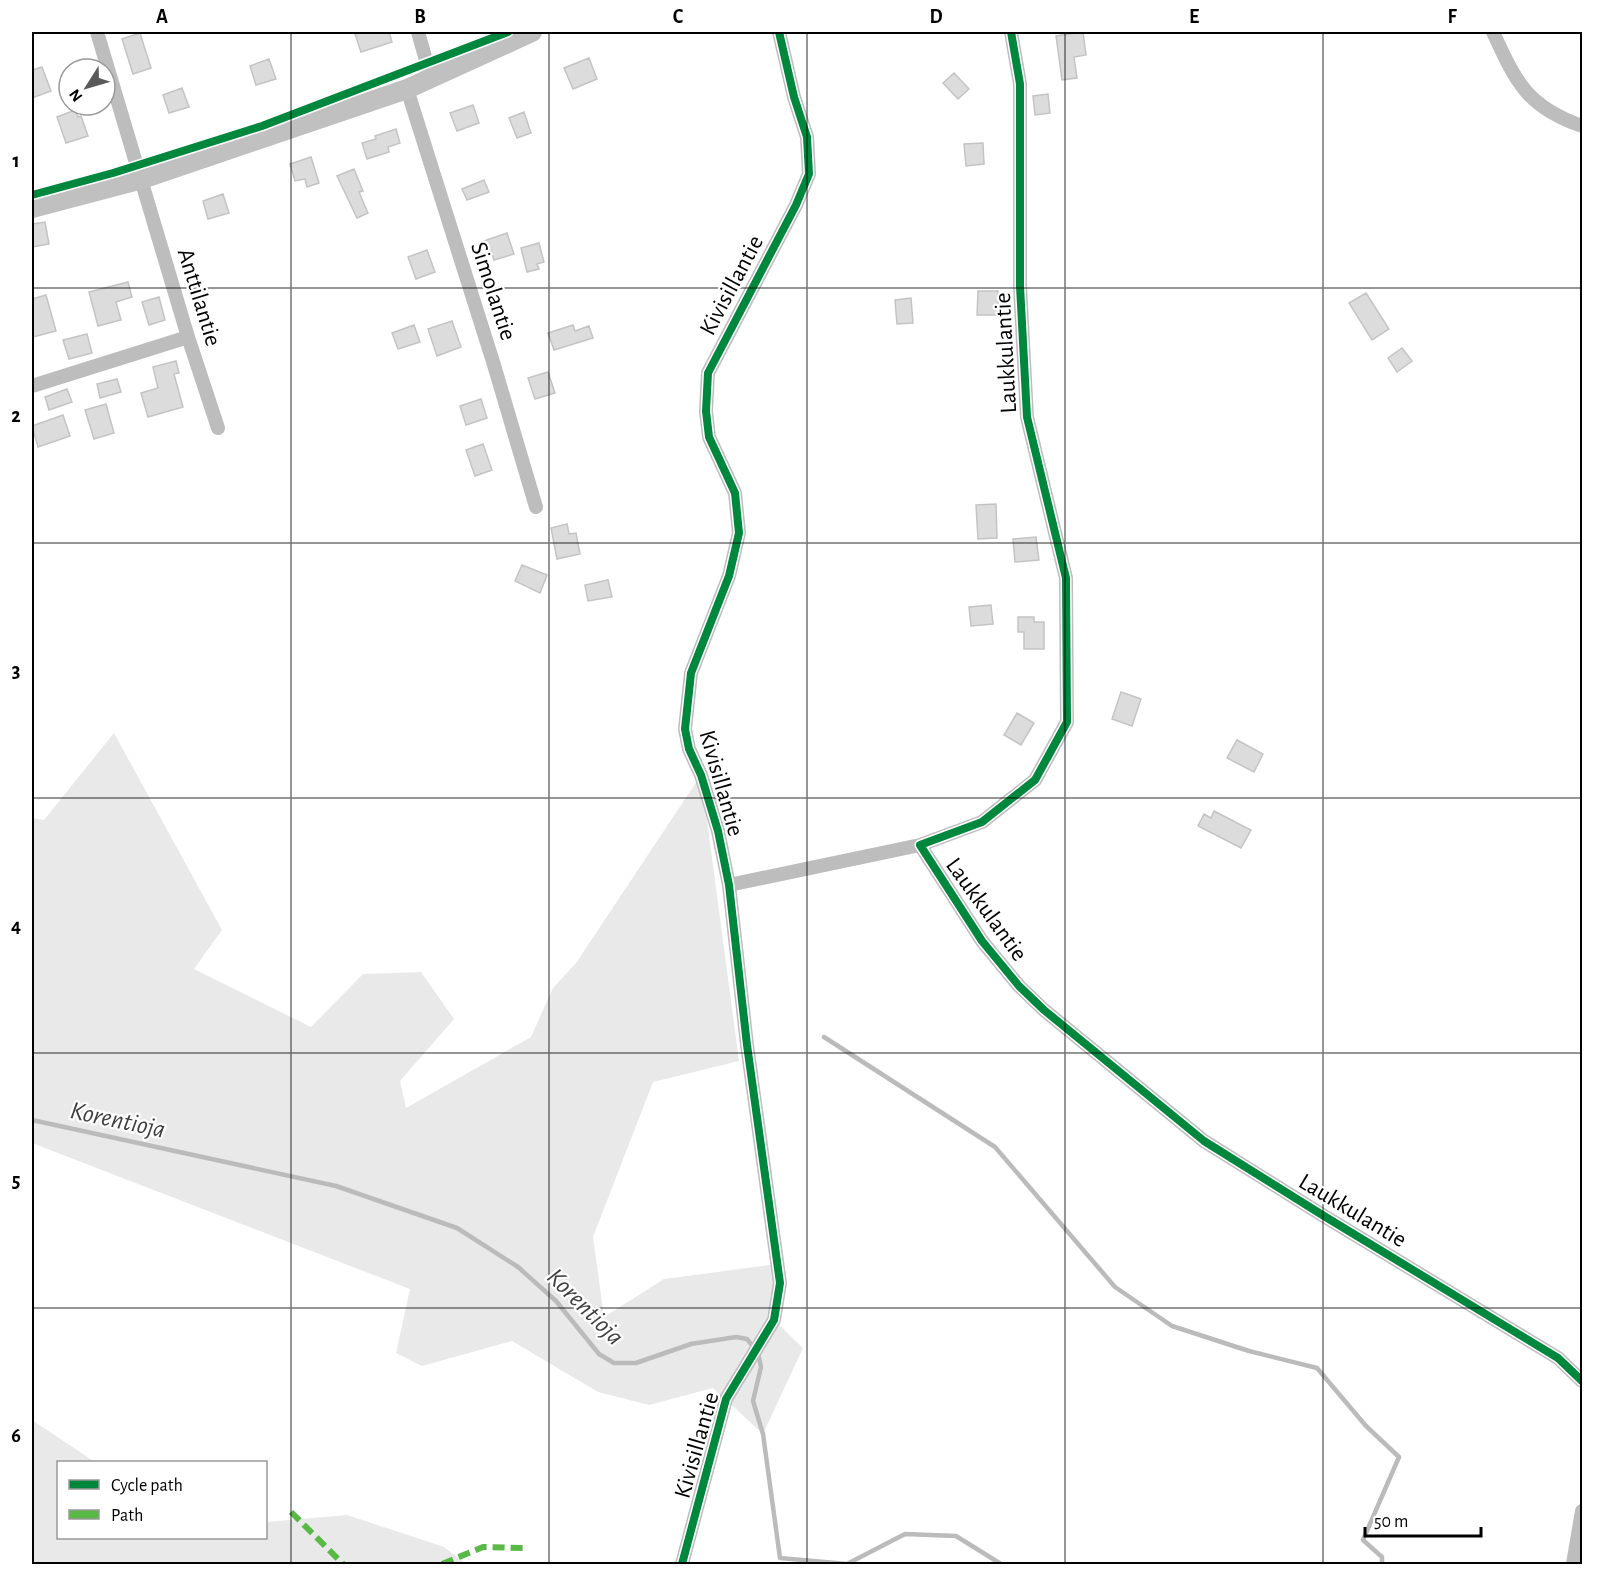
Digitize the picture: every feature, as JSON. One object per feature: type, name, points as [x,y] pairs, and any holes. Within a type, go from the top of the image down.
[{"type":"street","name":"Anttilantie","points":[[97,32],[188,337],[218,428]]},
{"type":"street","points":[[418,32],[431,78]]},
{"type":"street","points":[[32,208],[142,178],[407,89],[532,32]]},
{"type":"street","name":"Kivisillantie","points":[[682,1564],[726,1399],[774,1320],[780,1283],[747,1045],[729,885],[718,831],[685,729],[686,702],[691,673],[729,576],[739,533],[735,493],[709,437],[706,411],[708,373],[796,205],[809,174],[807,137],[794,97],[779,32]]},
{"type":"street","name":"Laukkulantie","points":[[1011,32],[1020,84],[1020,286],[1027,417],[1066,578],[1067,722],[1035,780],[982,822],[920,845],[982,941],[1019,986],[1044,1010],[1204,1141],[1558,1358],[1582,1381]]},
{"type":"street","points":[[1493,32],[1513,76],[1534,103],[1563,120],[1582,126]]},
{"type":"street","name":"Simolantie","points":[[407,89],[536,507]]},
{"type":"street","points":[[32,386],[188,337]]},
{"type":"street","points":[[729,885],[920,845]]},
{"type":"street","points":[[1573,1564],[1582,1510]]},
{"type":"shaded area","points":[[114,733],[222,930],[194,969],[311,1027],[363,974],[421,972],[454,1019],[400,1081],[406,1108],[531,1037],[553,988],[576,963],[701,775],[739,1061],[653,1082],[593,1237],[604,1317],[664,1279],[778,1264],[774,1320],[803,1348],[763,1434],[713,1388],[649,1405],[598,1392],[512,1341],[422,1366],[396,1353],[410,1289],[32,1143],[32,818],[44,820]]},
{"type":"shaded area","points":[[32,1420],[94,1461],[57,1461],[57,1539],[267,1539],[267,1522],[347,1515],[444,1547],[466,1564],[32,1564]]},
{"type":"building","points":[[389,32],[392,42],[361,52],[355,34]]},
{"type":"building","points":[[1083,32],[1086,55],[1074,57],[1077,78],[1062,80],[1056,36]]},
{"type":"building","points":[[140,33],[151,68],[133,74],[122,39]]},
{"type":"building","points":[[589,58],[597,79],[573,89],[564,68]]},
{"type":"building","points":[[269,59],[276,79],[256,85],[250,66]]},
{"type":"building","points":[[42,67],[51,91],[32,98],[32,70]]},
{"type":"building","points":[[954,73],[969,89],[958,99],[943,83]]},
{"type":"building","points":[[182,88],[189,107],[169,113],[163,95]]},
{"type":"building","points":[[1048,94],[1050,113],[1035,115],[1033,96]]},
{"type":"building","points":[[473,105],[479,123],[457,131],[450,113]]},
{"type":"building","points":[[524,112],[531,133],[517,138],[509,118]]},
{"type":"building","points":[[57,117],[81,117],[88,136],[66,143]]},
{"type":"building","points":[[396,129],[400,143],[388,147],[389,152],[367,159],[362,143]]},
{"type":"building","points":[[983,143],[984,164],[966,166],[964,144]]},
{"type":"building","points":[[311,157],[319,183],[307,187],[305,179],[295,181],[290,164]]},
{"type":"building","points":[[354,169],[363,191],[359,192],[368,213],[357,218],[337,176]]},
{"type":"building","points":[[484,180],[489,192],[467,200],[462,189]]},
{"type":"building","points":[[223,194],[229,213],[208,219],[203,201]]},
{"type":"building","points":[[45,222],[49,244],[32,247],[32,224]]},
{"type":"building","points":[[507,233],[514,254],[494,260],[491,251],[487,252],[484,241]]},
{"type":"building","points":[[539,243],[544,262],[537,264],[539,269],[527,272],[521,248]]},
{"type":"building","points":[[427,250],[435,272],[416,279],[408,257]]},
{"type":"building","points":[[128,282],[132,297],[116,302],[121,320],[98,326],[89,292]]},
{"type":"building","points":[[978,291],[998,291],[998,315],[977,315]]},
{"type":"building","points":[[1366,293],[1389,329],[1372,340],[1349,303]]},
{"type":"building","points":[[46,295],[56,331],[33,337],[32,299]]},
{"type":"building","points":[[159,297],[165,320],[149,325],[142,302]]},
{"type":"building","points":[[911,298],[913,323],[897,324],[895,300]]},
{"type":"building","points":[[452,321],[461,347],[437,356],[428,329]]},
{"type":"building","points":[[414,325],[420,342],[398,349],[392,333]]},
{"type":"building","points":[[573,325],[575,331],[589,326],[593,338],[554,350],[548,333]]},
{"type":"building","points":[[87,334],[92,353],[69,359],[63,340]]},
{"type":"building","points":[[1402,348],[1412,361],[1397,372],[1388,358]]},
{"type":"building","points":[[176,361],[179,373],[174,374],[183,407],[148,417],[141,393],[158,388],[153,367]]},
{"type":"building","points":[[548,372],[555,393],[535,399],[528,378]]},
{"type":"building","points":[[117,379],[121,392],[100,398],[97,384]]},
{"type":"building","points":[[67,389],[72,402],[49,410],[45,397]]},
{"type":"building","points":[[481,399],[487,418],[466,425],[460,406]]},
{"type":"building","points":[[106,404],[114,433],[94,439],[85,410]]},
{"type":"building","points":[[63,415],[70,436],[38,447],[32,426]]},
{"type":"building","points":[[483,444],[492,470],[475,476],[466,450]]},
{"type":"building","points":[[996,504],[997,538],[978,539],[976,505]]},
{"type":"building","points":[[567,524],[569,534],[576,533],[580,554],[557,559],[551,528]]},
{"type":"building","points":[[1036,537],[1039,560],[1015,562],[1013,539]]},
{"type":"building","points":[[522,565],[547,575],[540,593],[515,581]]},
{"type":"building","points":[[608,580],[612,597],[588,601],[585,585]]},
{"type":"building","points":[[991,605],[993,624],[971,626],[969,607]]},
{"type":"building","points":[[1018,617],[1034,617],[1034,622],[1044,622],[1044,649],[1024,649],[1024,632],[1018,632]]},
{"type":"building","points":[[1121,692],[1141,699],[1132,726],[1112,719]]},
{"type":"building","points":[[1017,713],[1034,723],[1021,745],[1004,735]]},
{"type":"building","points":[[1237,740],[1263,754],[1254,772],[1227,758]]},
{"type":"building","points":[[1214,811],[1251,830],[1241,848],[1198,826],[1204,814],[1211,818]]},
{"type":"waterway","points":[[824,1037],[995,1147],[1115,1287],[1172,1326],[1249,1351],[1317,1368],[1366,1426],[1399,1457],[1363,1540],[1382,1557],[1382,1564]]},
{"type":"waterway","name":"Korentioja","points":[[32,1120],[336,1186],[457,1228],[518,1267],[556,1301],[599,1354],[614,1363],[636,1363],[691,1344],[736,1337],[747,1339],[758,1353],[761,1367],[753,1401],[763,1434],[780,1558],[847,1564],[905,1534],[956,1536],[1001,1564]]},
{"type":"marked path","points":[[291,1512],[343,1564]]},
{"type":"marked path","points":[[442,1564],[483,1547],[524,1548]]},
{"type":"cycle path","points":[[32,195],[113,173],[262,126],[508,32]]},
{"type":"cycle path","points":[[682,1564],[726,1399],[774,1320],[780,1283],[747,1045],[729,885],[718,831],[701,775],[689,749],[685,729],[691,673],[729,576],[739,533],[735,493],[709,437],[706,411],[708,373],[796,205],[809,174],[807,137],[794,97],[779,32]]},
{"type":"cycle path","points":[[1011,32],[1020,84],[1020,286],[1027,417],[1066,578],[1067,722],[1035,780],[982,822],[920,845],[982,941],[1019,986],[1044,1010],[1204,1141],[1558,1358],[1582,1381]]}]
